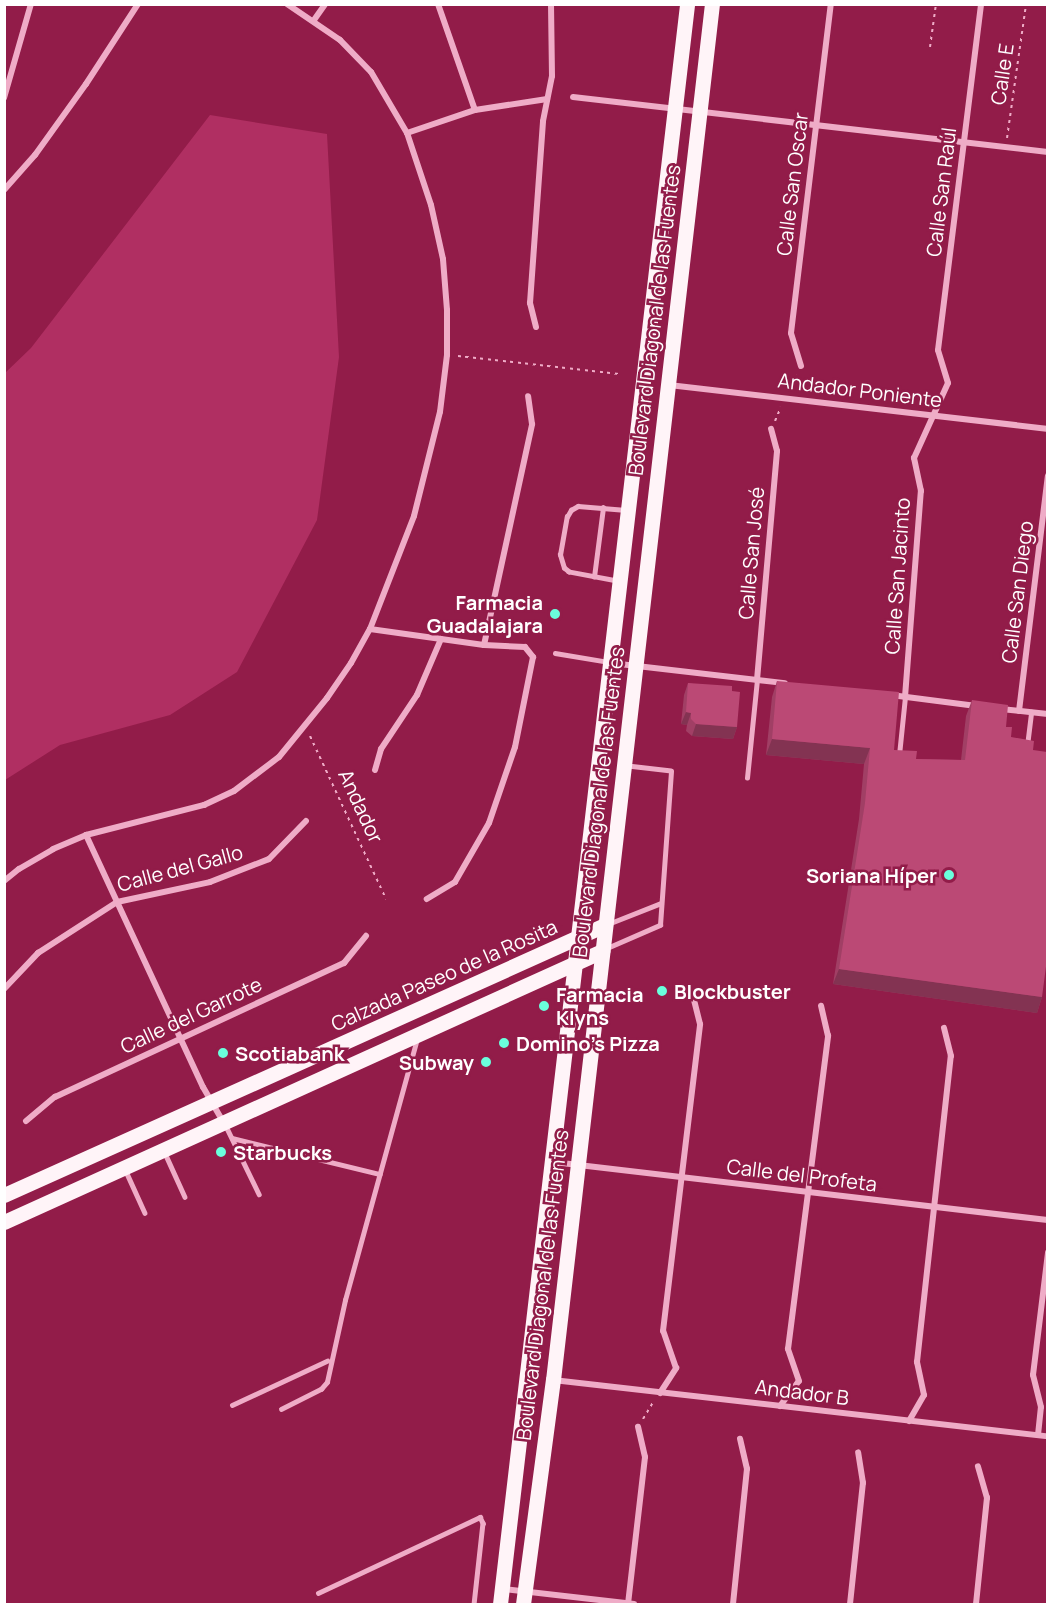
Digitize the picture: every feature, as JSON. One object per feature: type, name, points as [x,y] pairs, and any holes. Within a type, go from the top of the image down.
[{"type":"main road","name":"Boulevard Diagonal de las Fuentes","points":[[500,1605],[687,4]]},
{"type":"main road","name":"Boulevard Diagonal de las Fuentes","points":[[523,1598],[552,1380],[712,4]]},
{"type":"main road","name":"Calzada Paseo de la Rosita","points":[[4,1195],[605,925]]},
{"type":"main road","points":[[4,1222],[223,1120],[602,951]]},
{"type":"street","points":[[4,98],[31,4]]},
{"type":"street","points":[[4,190],[35,155],[87,84],[138,4]]},
{"type":"street","points":[[4,881],[44,854],[86,835],[186,811],[214,801],[260,773],[279,757],[306,726],[351,663],[370,629],[417,507],[440,412],[447,355],[447,310],[443,260],[431,204],[407,133],[371,72],[340,40],[314,20],[287,4]]},
{"type":"street","points":[[314,20],[325,4]]},
{"type":"street","points":[[438,4],[475,110]]},
{"type":"street","points":[[536,327],[530,303],[543,121],[552,76],[551,4]]},
{"type":"street","name":"Calle San Oscar","points":[[801,366],[791,333],[831,4]]},
{"type":"street","name":"Calle San Raúl","points":[[933,415],[948,383],[938,350],[981,4]]},
{"type":"street","points":[[573,97],[675,106],[1047,152]]},
{"type":"street","points":[[407,133],[475,110],[547,99]]},
{"type":"street","name":"Andador Poniente","points":[[668,385],[1047,429]]},
{"type":"street","points":[[484,645],[532,424],[528,396]]},
{"type":"street","name":"Calle San Jacinto","points":[[905,697],[921,491],[914,458],[933,415]]},
{"type":"street","name":"Calle San José","points":[[757,680],[777,451],[771,429]]},
{"type":"street","name":"Calle San Diego","points":[[1019,711],[1047,476]]},
{"type":"street","points":[[370,629],[484,645],[525,646],[533,657],[515,747],[489,823],[454,882],[427,899]]},
{"type":"street","points":[[375,770],[381,749],[417,695],[441,639]]},
{"type":"street","points":[[610,663],[790,683]]},
{"type":"street","points":[[881,694],[985,707]]},
{"type":"street","points":[[997,708],[1047,714]]},
{"type":"street","name":"Calle del Gallo","points":[[4,989],[38,953],[117,902],[210,882],[269,859],[306,821]]},
{"type":"street","points":[[86,835],[181,1038],[223,1120]]},
{"type":"street","name":"Calle del Garrote","points":[[26,1121],[55,1097],[344,963],[366,936]]},
{"type":"street","points":[[660,1393],[676,1368],[663,1331],[700,1024],[692,993]]},
{"type":"street","points":[[780,1406],[799,1381],[788,1349],[828,1036],[821,1006]]},
{"type":"street","points":[[909,1421],[924,1395],[917,1362],[951,1056],[944,1028]]},
{"type":"street","name":"Calle del Profeta","points":[[553,1162],[1047,1220]]},
{"type":"street","points":[[1038,1435],[1041,1407],[1033,1375],[1047,1252]]},
{"type":"street","name":"Andador B","points":[[552,1380],[1047,1436]]},
{"type":"street","points":[[628,1604],[645,1457],[638,1427]]},
{"type":"street","points":[[733,1605],[747,1469],[740,1439]]},
{"type":"street","points":[[850,1605],[863,1483],[858,1452]]},
{"type":"street","points":[[976,1605],[987,1498],[978,1466]]},
{"type":"street","points":[[502,1589],[523,1598],[634,1605]]},
{"type":"lane","points":[[620,582],[569,572],[564,568],[560,555],[567,517],[571,510],[578,506],[628,510]]},
{"type":"lane","points":[[594,577],[603,508]]},
{"type":"lane","points":[[555,653],[610,663]]},
{"type":"lane","points":[[747,778],[757,680]]},
{"type":"lane","points":[[898,760],[905,697]]},
{"type":"lane","points":[[1027,749],[1031,712]]},
{"type":"lane","points":[[602,951],[660,925],[671,771],[623,766]]},
{"type":"lane","points":[[605,925],[661,903]]},
{"type":"lane","points":[[281,1409],[321,1389],[327,1382],[345,1300],[418,1034]]},
{"type":"lane","points":[[223,1120],[259,1194]]},
{"type":"lane","points":[[232,1138],[380,1174]]},
{"type":"lane","points":[[163,1148],[184,1197]]},
{"type":"lane","points":[[123,1167],[145,1213]]},
{"type":"lane","points":[[232,1405],[327,1361]]},
{"type":"lane","points":[[318,1593],[480,1517],[483,1523],[474,1605]]},
{"type":"path","points":[[930,47],[936,4]]},
{"type":"path","name":"Calle E","points":[[1006,147],[1026,4]]},
{"type":"path","points":[[447,355],[619,374]]},
{"type":"path","points":[[771,429],[801,366]]},
{"type":"path","name":"Andador","points":[[306,726],[386,899]]},
{"type":"path","points":[[638,1427],[660,1393]]},
{"type":"shaded area","points":[[210,115],[327,134],[339,357],[317,520],[237,672],[170,715],[60,745],[5,780],[5,373],[31,348]]},
{"type":"building","name":"Soriana Híper","points":[[777,681],[899,692],[894,750],[917,751],[916,759],[965,760],[972,700],[1008,705],[1006,727],[1012,727],[1011,737],[1034,741],[1033,750],[1047,752],[1047,959],[1042,997],[839,969],[865,803],[870,748],[772,739]]},
{"type":"building","points":[[688,683],[732,686],[732,691],[740,692],[737,727],[696,724],[691,719],[691,713],[686,712]]},
{"type":"place","name":"Farmacia Guadalajara","points":[[555,614]]},
{"type":"place","name":"Soriana Híper","points":[[949,875]]},
{"type":"place","name":"Blockbuster","points":[[662,991]]},
{"type":"place","name":"Farmacia Klyns","points":[[544,1006]]},
{"type":"place","name":"Domino's Pizza","points":[[504,1043]]},
{"type":"place","name":"Scotiabank","points":[[223,1053]]},
{"type":"place","name":"Subway","points":[[486,1062]]},
{"type":"place","name":"Starbucks","points":[[221,1152]]}]
